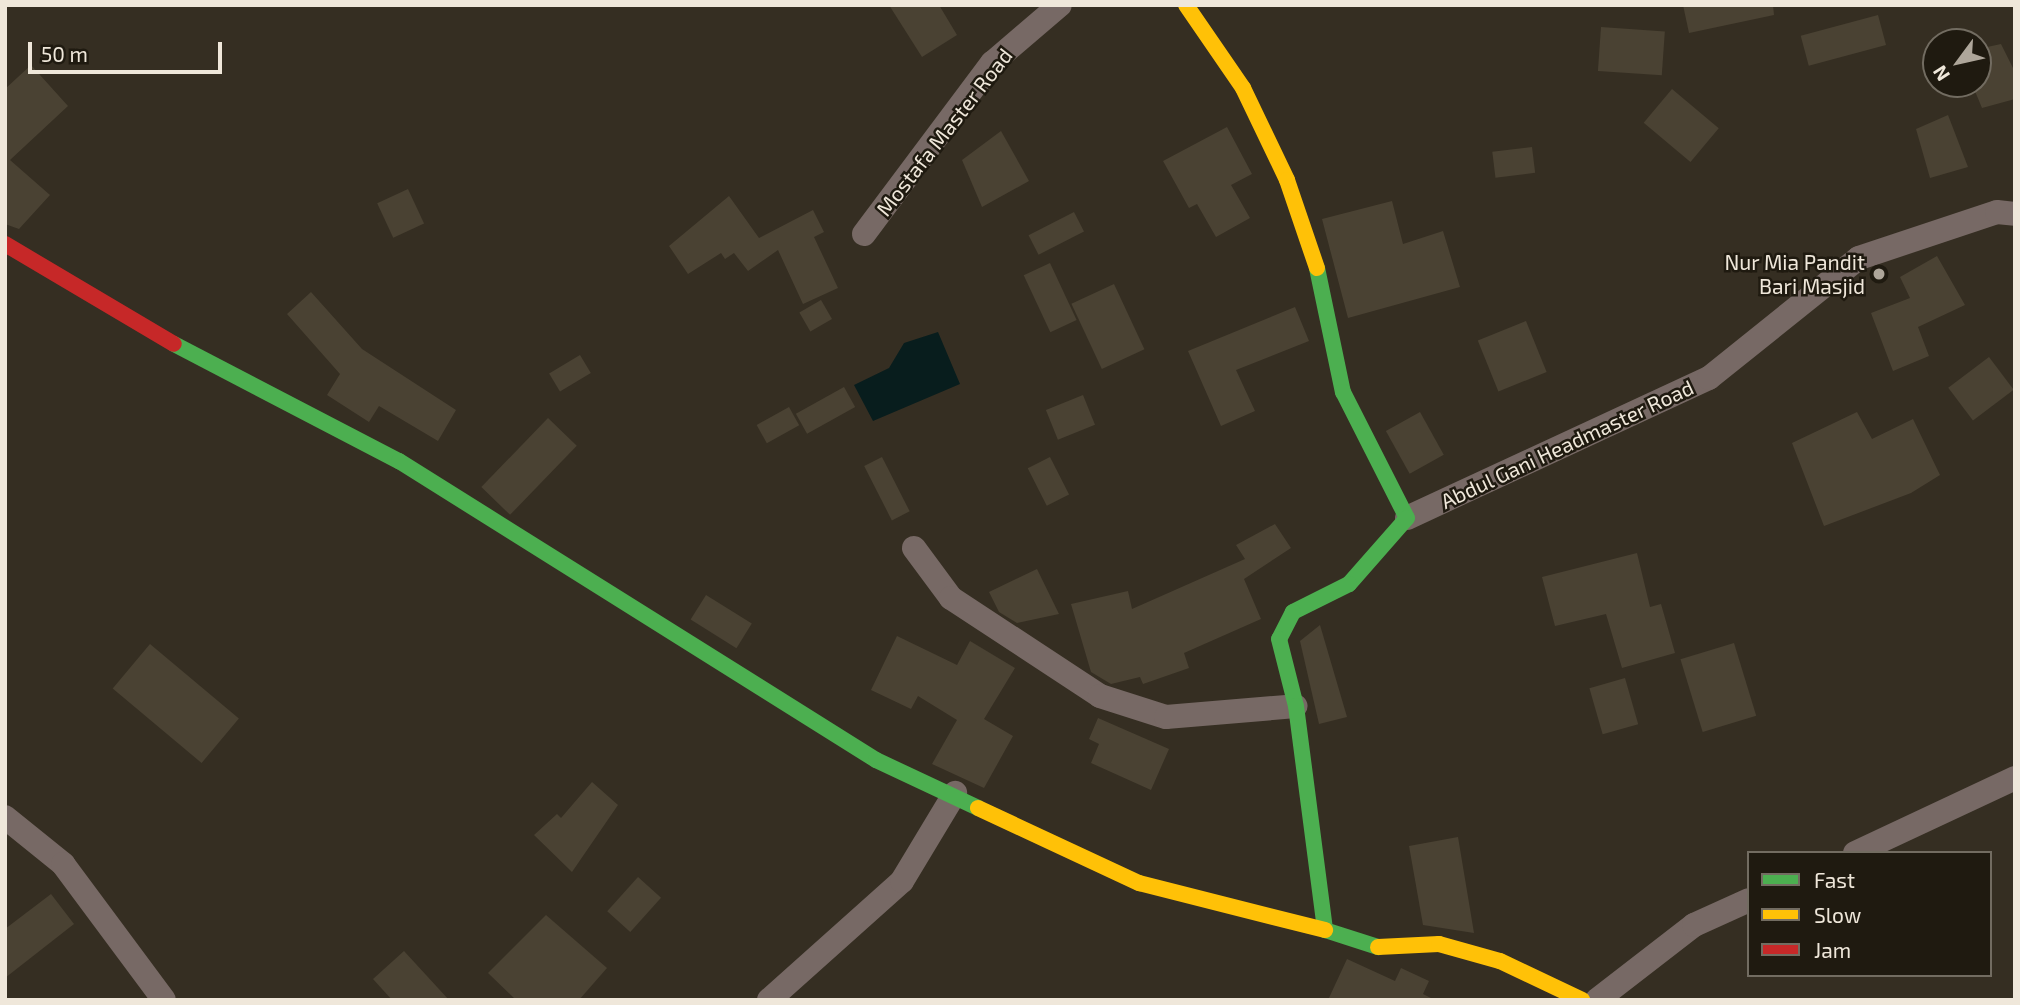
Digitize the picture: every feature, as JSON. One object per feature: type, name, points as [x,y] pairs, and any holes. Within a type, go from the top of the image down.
[{"type":"street","name":"Mostafa Master Road","points":[[864,234],[992,63],[1060,5]]},
{"type":"street","points":[[1186,5],[1243,88],[1287,180],[1330,329],[1343,392],[1407,518],[1384,551],[1349,584],[1293,612],[1279,639],[1296,706],[1325,930]]},
{"type":"street","name":"Abdul Gani Headmaster Road","points":[[1407,518],[1709,378],[1858,258],[1997,212],[2015,214]]},
{"type":"street","points":[[5,244],[235,380],[400,461],[876,760],[1037,840],[1139,883],[1325,930],[1375,947],[1439,944],[1500,961],[1582,1000]]},
{"type":"street","points":[[914,548],[951,598],[1100,696],[1166,717],[1296,706]]},
{"type":"street","points":[[1859,851],[2015,778]]},
{"type":"street","points":[[769,1000],[902,881],[952,798]]},
{"type":"street","points":[[5,817],[63,864],[164,1000]]},
{"type":"street","points":[[1597,1000],[1694,925],[1747,901]]},
{"type":"water","points":[[938,332],[960,384],[873,421],[854,385],[889,368],[904,343]]},
{"type":"building","points":[[889,5],[939,5],[957,35],[922,57]]},
{"type":"building","points":[[1683,5],[1773,5],[1774,15],[1689,33]]},
{"type":"building","points":[[1878,15],[1886,45],[1809,66],[1801,36]]},
{"type":"building","points":[[1601,27],[1665,31],[1662,75],[1598,71]]},
{"type":"building","points":[[2001,44],[2015,72],[2015,99],[1982,108],[1978,98],[1992,98],[1992,46]]},
{"type":"building","points":[[31,65],[68,106],[10,160],[50,195],[19,229],[5,224],[5,89]]},
{"type":"building","points":[[1672,89],[1719,128],[1690,162],[1644,123]]},
{"type":"building","points":[[1948,115],[1968,167],[1930,178],[1916,129]]},
{"type":"building","points":[[1227,127],[1252,174],[1231,185],[1250,218],[1216,237],[1197,204],[1189,208],[1163,161]]},
{"type":"building","points":[[1001,131],[1029,181],[982,207],[962,160]]},
{"type":"building","points":[[1532,147],[1535,173],[1495,178],[1492,152]]},
{"type":"building","points":[[408,189],[424,223],[393,238],[377,203]]},
{"type":"building","points":[[729,196],[759,238],[813,210],[824,232],[814,237],[838,288],[803,304],[778,250],[748,271],[734,253],[725,259],[721,253],[688,274],[669,246]]},
{"type":"building","points":[[1392,201],[1403,244],[1443,231],[1460,287],[1348,318],[1322,219]]},
{"type":"building","points":[[1074,212],[1084,232],[1039,255],[1029,235]]},
{"type":"building","points":[[1937,256],[1965,305],[1918,327],[1929,356],[1893,371],[1871,313],[1910,298],[1900,277]]},
{"type":"building","points":[[1050,263],[1077,320],[1050,332],[1024,275]]},
{"type":"building","points":[[1114,284],[1144,349],[1102,369],[1071,304]]},
{"type":"building","points":[[311,292],[362,349],[456,410],[438,441],[379,406],[369,422],[327,395],[340,374],[287,314]]},
{"type":"building","points":[[821,300],[832,319],[810,332],[799,312]]},
{"type":"building","points":[[1295,307],[1309,341],[1236,370],[1255,411],[1221,426],[1188,351]]},
{"type":"building","points":[[1526,321],[1547,372],[1498,391],[1478,340]]},
{"type":"building","points":[[580,355],[591,373],[560,392],[549,374]]},
{"type":"building","points":[[1989,357],[2014,390],[1973,420],[1948,388]]},
{"type":"building","points":[[844,387],[855,407],[807,434],[796,414]]},
{"type":"building","points":[[1083,395],[1095,425],[1058,440],[1046,410]]},
{"type":"building","points":[[789,407],[799,425],[767,443],[757,425]]},
{"type":"building","points":[[1420,412],[1444,455],[1410,474],[1386,431]]},
{"type":"building","points":[[1857,412],[1872,439],[1913,419],[1940,475],[1911,493],[1824,526],[1792,443]]},
{"type":"building","points":[[548,418],[577,446],[510,515],[481,487]]},
{"type":"building","points":[[882,457],[910,511],[892,520],[864,466]]},
{"type":"building","points":[[1050,457],[1069,494],[1047,506],[1028,468]]},
{"type":"building","points":[[1275,524],[1291,548],[1244,579],[1261,619],[1184,653],[1189,668],[1143,684],[1140,677],[1111,684],[1091,672],[1071,604],[1128,591],[1132,609],[1245,559],[1236,545]]},
{"type":"building","points":[[1637,553],[1650,607],[1661,604],[1675,653],[1622,668],[1606,614],[1555,626],[1542,577]]},
{"type":"building","points":[[1037,569],[1059,614],[1017,623],[999,612],[989,592]]},
{"type":"building","points":[[706,595],[752,624],[736,648],[691,620]]},
{"type":"building","points":[[1320,625],[1347,717],[1319,724],[1300,641]]},
{"type":"building","points":[[897,636],[957,665],[970,641],[1015,668],[984,719],[1013,736],[984,788],[932,764],[957,720],[918,696],[911,709],[871,690]]},
{"type":"building","points":[[1734,643],[1756,716],[1703,732],[1680,659]]},
{"type":"building","points":[[150,644],[239,719],[202,763],[113,688]]},
{"type":"building","points":[[1625,678],[1638,724],[1603,734],[1589,688]]},
{"type":"building","points":[[1098,718],[1169,749],[1151,790],[1091,763],[1099,744],[1089,739]]},
{"type":"building","points":[[592,782],[618,805],[572,872],[534,835],[557,814],[561,818]]},
{"type":"building","points":[[1458,837],[1474,933],[1423,925],[1409,846]]},
{"type":"building","points":[[638,877],[661,898],[630,932],[607,911]]},
{"type":"building","points":[[51,894],[74,924],[5,978],[5,929]]},
{"type":"building","points":[[546,915],[607,968],[579,1000],[516,1000],[488,973]]},
{"type":"building","points":[[404,951],[449,1000],[392,1000],[373,979]]},
{"type":"building","points":[[1347,959],[1395,981],[1401,968],[1429,981],[1423,994],[1435,1000],[1328,1000]]},
{"type":"traffic: fast","points":[[1317,268],[1343,392],[1407,518],[1349,584],[1293,612],[1279,639],[1296,706],[1325,930],[1378,947]]},
{"type":"traffic: fast","points":[[174,344],[399,461],[876,760],[978,808]]},
{"type":"traffic: slow","points":[[1186,5],[1243,88],[1287,180],[1317,268]]},
{"type":"traffic: slow","points":[[978,808],[1139,883],[1325,930]]},
{"type":"traffic: slow","points":[[1378,947],[1439,944],[1500,961],[1582,1000]]},
{"type":"traffic: jam","points":[[5,244],[174,344]]},
{"type":"place","name":"Nur Mia Pandit Bari Masjid","points":[[1879,274]]}]
